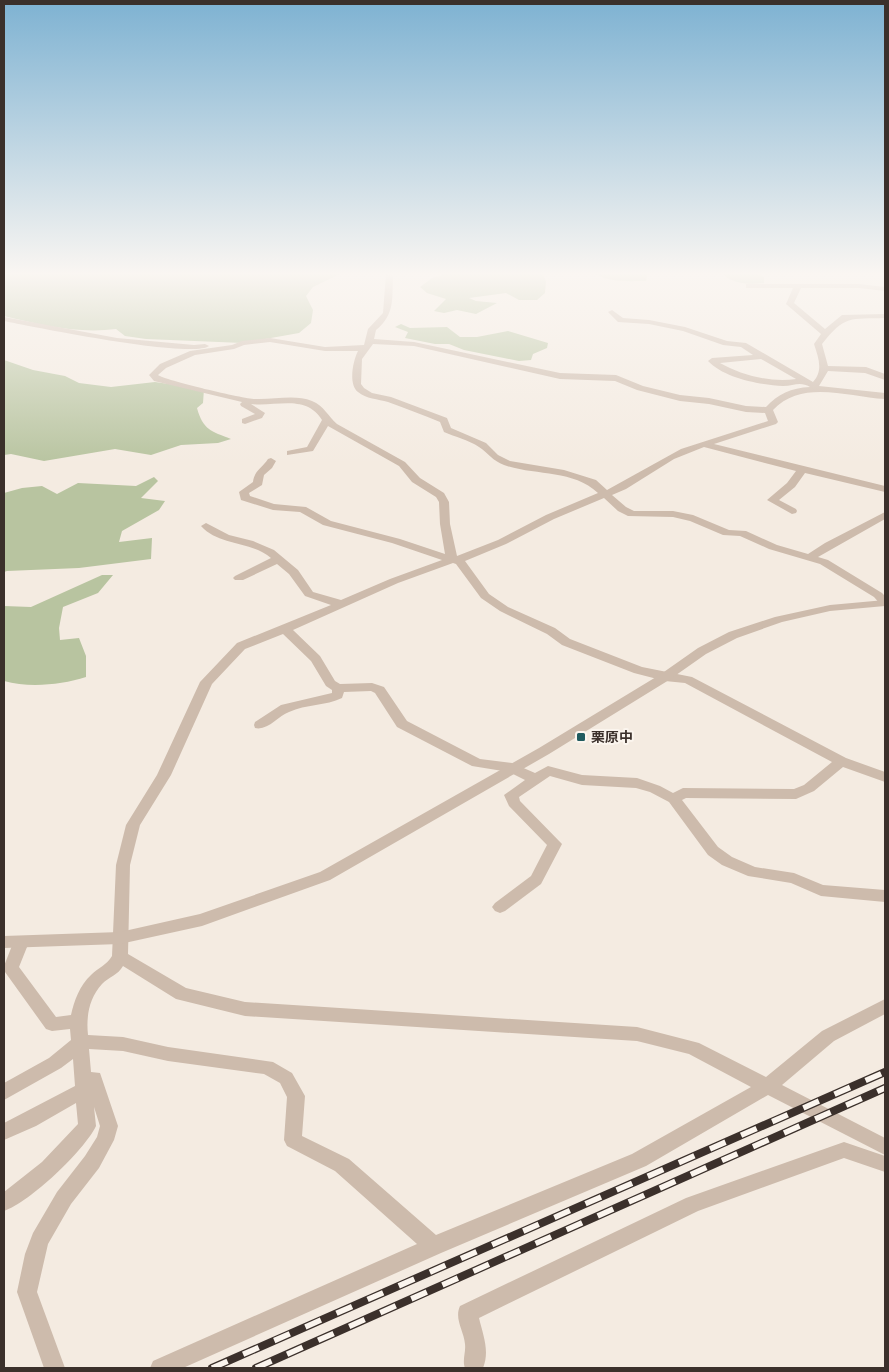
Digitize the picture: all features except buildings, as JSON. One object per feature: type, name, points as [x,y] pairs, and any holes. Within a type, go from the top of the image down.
[{"type":"street","points":[[96,336],[117,340],[194,347],[270,340],[325,349],[359,349],[369,344],[414,344],[560,376],[616,378],[640,388],[680,398],[709,401],[746,409],[768,410]]},
{"type":"street","points":[[371,336],[369,344],[362,351],[358,359],[357,384],[360,390],[369,395],[388,399],[444,420],[447,430],[483,445],[495,457],[508,463],[561,472],[592,482],[622,509],[632,514],[673,514],[693,518],[727,533],[742,534],[773,547],[824,562],[878,595],[885,603]]},
{"type":"street","points":[[706,336],[726,343],[743,345],[815,387],[885,396]]},
{"type":"street","points":[[768,410],[773,402],[778,399],[815,387],[822,379],[825,368],[818,344],[824,336]]},
{"type":"street","points":[[242,343],[234,347],[193,353],[163,366],[153,375],[157,379],[253,402],[292,400],[320,409],[327,420],[375,451],[402,464],[416,480],[440,495],[444,502],[445,524],[452,560]]},
{"type":"street","points":[[764,356],[712,361],[719,368],[772,382],[791,383],[802,380]]},
{"type":"street","points":[[825,368],[866,370],[885,377]]},
{"type":"street","points":[[219,393],[260,413],[259,416],[245,421]]},
{"type":"street","points":[[4,1202],[23,1190],[71,1147],[88,1126],[78,1021],[82,1002],[96,980],[114,967],[120,957],[123,865],[133,825],[164,775],[206,682],[241,646],[285,629],[394,581],[452,560],[463,558],[502,542],[550,517],[622,488],[671,457],[773,422],[768,410]]},
{"type":"street","points":[[290,453],[310,450],[327,420]]},
{"type":"street","points":[[706,445],[885,489]]},
{"type":"street","points":[[271,461],[269,466],[259,474],[258,483],[244,492],[245,498],[273,507],[302,509],[327,522],[396,541],[460,562],[485,596],[504,609],[551,631],[566,642],[638,670],[665,677],[688,680],[841,762],[885,777]]},
{"type":"street","points":[[792,510],[772,500],[791,485],[803,469]]},
{"type":"street","points":[[811,557],[829,545],[885,515]]},
{"type":"street","points":[[206,526],[225,536],[270,552],[294,572],[309,594],[341,604]]},
{"type":"street","points":[[238,578],[278,559]]},
{"type":"street","points":[[4,942],[120,938],[202,920],[325,876],[512,768],[665,677],[702,651],[725,639],[779,619],[830,608],[885,603]]},
{"type":"street","points":[[285,629],[316,659],[330,683],[338,688],[372,687],[380,690],[402,724],[477,763],[512,768],[535,779]]},
{"type":"street","points":[[260,725],[286,708],[330,699],[338,695],[338,688]]},
{"type":"street","points":[[674,799],[683,793],[796,794],[809,788],[841,762]]},
{"type":"street","points":[[500,907],[536,880],[555,844],[514,803],[511,795],[548,771],[582,780],[637,783],[655,789],[674,799],[713,851],[727,861],[753,872],[794,878],[821,890],[885,896]]},
{"type":"street","points":[[21,942],[11,968],[52,1024],[78,1021]]},
{"type":"street","points":[[120,957],[182,994],[245,1009],[637,1034],[693,1048],[885,1147]]},
{"type":"street","points":[[160,1368],[434,1246],[639,1160],[768,1086],[828,1036],[885,1006]]},
{"type":"street","points":[[4,1092],[55,1063],[80,1042],[123,1044],[168,1054],[267,1067],[286,1078],[296,1096],[293,1140],[342,1165],[434,1246]]},
{"type":"street","points":[[4,1132],[30,1120],[94,1078],[109,1126],[105,1140],[92,1162],[64,1198],[40,1240],[34,1254],[27,1292],[54,1368]]},
{"type":"street","points":[[472,1362],[476,1345],[466,1312],[693,1204],[844,1150],[885,1164]]},
{"type":"green space","points":[[125,336],[282,336],[243,343],[146,339]]},
{"type":"green space","points":[[406,336],[525,336],[548,343],[547,348],[533,354],[531,360],[519,361],[464,350],[449,344],[435,344],[405,338]]},
{"type":"green space","points":[[4,360],[33,370],[65,376],[79,383],[111,387],[155,382],[204,389],[203,403],[197,408],[202,421],[209,429],[231,439],[218,443],[181,445],[151,455],[115,449],[44,461],[11,454],[4,455]]},
{"type":"green space","points":[[154,477],[158,481],[141,498],[165,501],[159,510],[122,531],[119,542],[152,538],[151,559],[79,568],[4,572],[4,493],[22,488],[42,486],[57,494],[78,483],[136,486]]},
{"type":"green space","points":[[102,575],[113,575],[98,593],[63,607],[59,628],[60,640],[79,638],[86,656],[86,677],[45,685],[4,681],[4,606],[31,607]]},
{"type":"railway","points":[[212,1368],[885,1072]]},
{"type":"railway","points":[[256,1368],[885,1088]]},
{"type":"place","name":"栗原中","points":[[581,737]]}]
